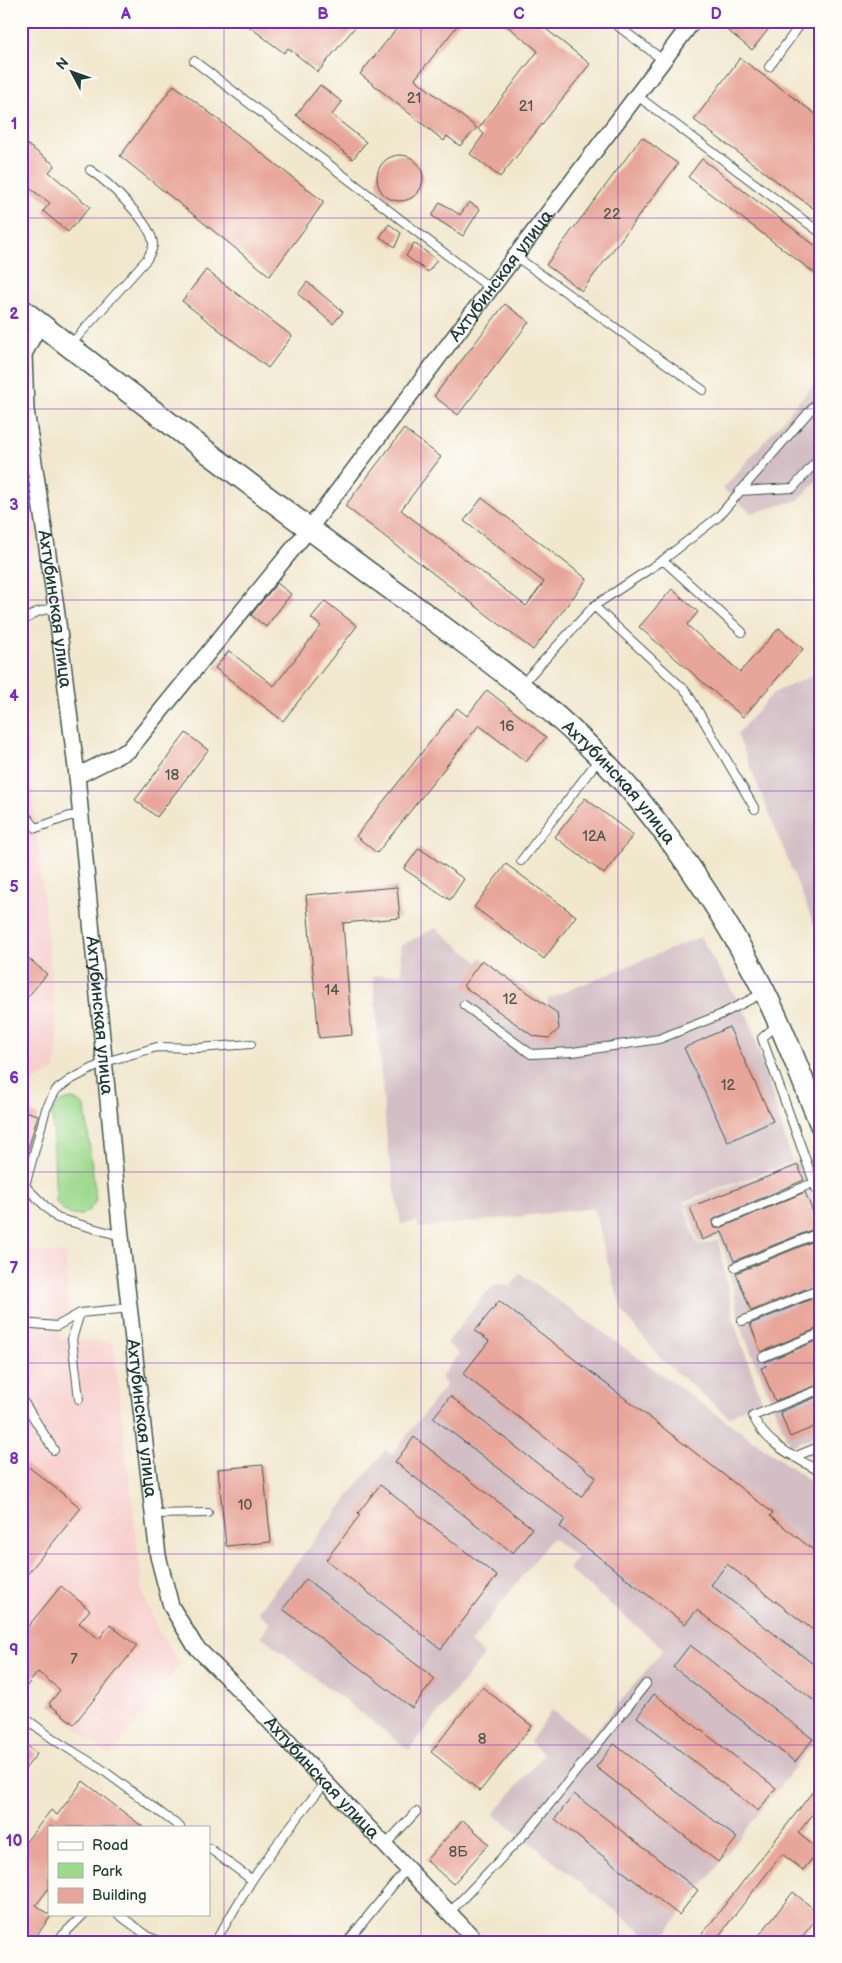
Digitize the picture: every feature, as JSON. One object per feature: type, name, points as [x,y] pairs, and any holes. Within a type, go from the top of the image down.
[{"type":"street","name":"Ахтубинская улица","points":[[77,776],[129,750],[309,529],[693,21]]},
{"type":"street","name":"Ахтубинская улица","points":[[21,309],[309,529],[521,686],[544,704],[600,758],[638,799],[683,857],[728,924],[765,992],[821,1125]]},
{"type":"street","name":"Ахтубинская улица","points":[[40,323],[24,354],[23,409],[56,607],[77,776],[121,1236],[131,1308],[158,1556],[171,1606],[195,1646],[262,1713],[477,1942]]},
{"type":"lane","points":[[611,21],[663,60]]},
{"type":"lane","points":[[769,67],[803,21]]},
{"type":"lane","points":[[194,61],[490,288]]},
{"type":"lane","points":[[636,95],[821,233]]},
{"type":"lane","points":[[70,346],[147,259],[154,246],[151,231],[134,211],[90,170]]},
{"type":"lane","points":[[515,256],[703,390]]},
{"type":"lane","points":[[521,686],[594,606],[663,560],[718,517],[821,398]]},
{"type":"lane","points":[[740,490],[793,488],[821,456]]},
{"type":"lane","points":[[663,560],[742,632]]},
{"type":"lane","points":[[594,606],[687,692],[755,809]]},
{"type":"lane","points":[[21,622],[37,612],[56,607]]},
{"type":"lane","points":[[521,861],[600,758]]},
{"type":"lane","points":[[21,817],[28,818],[36,828],[70,816],[80,816]]},
{"type":"lane","points":[[464,1005],[531,1054],[573,1052],[659,1039],[720,1015],[765,992]]},
{"type":"lane","points":[[779,1024],[762,1038],[821,1202]]},
{"type":"lane","points":[[121,1236],[57,1218],[25,1186],[46,1109],[56,1090],[105,1062],[157,1048],[199,1048],[251,1044]]},
{"type":"lane","points":[[718,1223],[813,1183]]},
{"type":"lane","points":[[735,1268],[821,1232]]},
{"type":"lane","points":[[742,1321],[821,1288]]},
{"type":"lane","points":[[21,1323],[57,1326],[80,1312],[131,1308]]},
{"type":"lane","points":[[80,1312],[72,1339],[80,1399]]},
{"type":"lane","points":[[763,1358],[821,1334]]},
{"type":"lane","points":[[821,1389],[753,1416],[757,1425],[778,1448],[821,1472]]},
{"type":"lane","points":[[21,1398],[54,1450]]},
{"type":"lane","points":[[794,1457],[821,1446]]},
{"type":"lane","points":[[154,1514],[208,1513]]},
{"type":"lane","points":[[450,1912],[533,1825],[646,1684]]},
{"type":"lane","points":[[21,1715],[42,1731],[100,1768],[179,1826]]},
{"type":"lane","points":[[215,1942],[252,1880],[287,1829],[326,1783]]},
{"type":"lane","points":[[385,1845],[416,1812]]},
{"type":"lane","points":[[210,1849],[252,1880]]},
{"type":"lane","points":[[347,1942],[407,1868]]},
{"type":"lane","points":[[56,1942],[82,1916]]},
{"type":"lane","points":[[121,1916],[149,1937],[162,1942]]},
{"type":"shaded area","points":[[821,376],[821,476],[799,500],[751,513],[723,489]]},
{"type":"shaded area","points":[[821,672],[821,942],[737,734],[773,693]]},
{"type":"shaded area","points":[[21,681],[58,1041],[55,1070],[21,1087]]},
{"type":"shaded area","points":[[436,928],[478,962],[481,957],[548,1005],[547,999],[700,937],[750,1021],[792,1162],[683,1202],[698,1246],[718,1240],[736,1328],[761,1398],[729,1417],[662,1360],[624,1314],[613,1283],[594,1208],[419,1228],[417,1221],[401,1224],[387,1144],[373,976],[402,974],[400,946]]},
{"type":"shaded area","points":[[799,1161],[821,1215],[821,1434],[790,1446],[741,1328],[726,1255],[719,1236],[699,1243],[686,1204]]},
{"type":"shaded area","points":[[21,1250],[66,1254],[68,1318],[58,1319],[59,1338],[113,1343],[143,1593],[157,1628],[180,1664],[110,1757],[73,1726],[137,1646],[110,1625],[99,1639],[79,1623],[90,1609],[61,1586],[21,1635]]},
{"type":"shaded area","points":[[520,1273],[821,1489],[821,1733],[659,1942],[655,1942],[494,1814],[544,1754],[530,1742],[552,1710],[590,1738],[664,1649],[568,1569],[577,1557],[552,1538],[470,1643],[484,1655],[409,1750],[261,1636],[270,1623],[258,1612],[385,1450],[392,1455],[446,1385],[441,1377],[459,1354],[447,1343],[484,1295],[495,1284],[511,1286]]},
{"type":"green space","points":[[73,1099],[85,1107],[96,1200],[92,1207],[77,1216],[66,1212],[56,1201],[52,1114],[60,1103]]},
{"type":"building","points":[[242,21],[360,21],[318,72],[288,48],[284,53]]},
{"type":"building","points":[[403,21],[461,21],[415,79],[477,128],[460,146],[447,136],[444,141],[360,74]]},
{"type":"building","points":[[501,21],[536,21],[590,64],[500,177],[470,154],[484,134],[478,129],[538,51]]},
{"type":"building","points":[[716,21],[775,21],[752,50]]},
{"type":"building","points":[[740,58],[821,118],[821,214],[694,120]]},
{"type":"building","points":[[174,85],[324,202],[270,276],[120,156]]},
{"type":"building","points":[[320,85],[342,102],[332,115],[366,142],[353,159],[296,115]]},
{"type":"building","points":[[642,137],[678,164],[582,291],[546,265]]},
{"type":"building","points":[[21,140],[55,165],[49,172],[90,207],[68,232],[43,211],[50,203],[21,182]]},
{"type":"building","points":[[400,155],[413,159],[419,165],[423,178],[419,191],[413,197],[400,201],[387,197],[381,191],[377,178],[381,165],[387,159]]},
{"type":"building","points":[[702,159],[821,250],[821,278],[688,177]]},
{"type":"building","points":[[440,202],[460,215],[469,202],[480,209],[463,236],[432,216]]},
{"type":"building","points":[[389,224],[401,233],[395,247],[380,237]]},
{"type":"building","points":[[414,243],[437,260],[428,272],[406,256]]},
{"type":"building","points":[[206,270],[292,336],[268,368],[182,301]]},
{"type":"building","points":[[307,282],[343,312],[333,324],[298,294]]},
{"type":"building","points":[[505,304],[529,322],[458,415],[434,396]]},
{"type":"building","points":[[404,429],[441,457],[401,510],[526,606],[544,582],[464,521],[482,498],[587,579],[533,650],[345,506]]},
{"type":"building","points":[[277,583],[291,594],[266,627],[251,615]]},
{"type":"building","points":[[672,589],[698,612],[687,625],[740,672],[779,628],[803,649],[743,717],[639,627]]},
{"type":"building","points":[[325,601],[357,626],[283,721],[215,668],[229,651],[274,686],[321,626],[311,618]]},
{"type":"building","points":[[487,690],[546,737],[526,762],[479,725],[377,853],[356,836],[457,708],[467,716]]},
{"type":"building","points":[[186,733],[208,750],[157,817],[135,800]]},
{"type":"building","points":[[585,798],[633,835],[604,874],[555,837]]},
{"type":"building","points":[[419,848],[464,879],[450,900],[404,869]]},
{"type":"building","points":[[506,864],[576,916],[544,959],[474,907]]},
{"type":"building","points":[[397,887],[400,918],[343,923],[352,1035],[319,1038],[306,895]]},
{"type":"building","points":[[21,952],[47,974],[21,1005]]},
{"type":"building","points":[[482,960],[557,1013],[559,1029],[549,1038],[533,1036],[463,986]]},
{"type":"building","points":[[729,1027],[773,1121],[728,1142],[684,1048]]},
{"type":"building","points":[[21,1110],[38,1115],[24,1163],[21,1163]]},
{"type":"building","points":[[798,1165],[804,1180],[716,1218],[713,1220],[713,1225],[715,1228],[720,1228],[805,1192],[819,1227],[734,1261],[722,1232],[702,1240],[690,1207]]},
{"type":"building","points":[[821,1238],[821,1283],[751,1311],[736,1273]]},
{"type":"building","points":[[821,1295],[821,1327],[761,1352],[750,1324]]},
{"type":"building","points":[[499,1301],[773,1513],[770,1516],[821,1556],[821,1636],[727,1564],[711,1585],[821,1670],[821,1706],[697,1610],[685,1624],[560,1527],[565,1519],[433,1418],[450,1396],[581,1497],[596,1477],[463,1374],[489,1341],[475,1331]]},
{"type":"building","points":[[821,1339],[821,1384],[775,1401],[761,1368],[766,1366],[765,1362]]},
{"type":"building","points":[[821,1395],[821,1424],[790,1437],[780,1412]]},
{"type":"building","points":[[414,1437],[532,1528],[513,1553],[395,1462]]},
{"type":"building","points":[[21,1461],[81,1508],[21,1582]]},
{"type":"building","points":[[263,1465],[271,1542],[226,1546],[218,1469]]},
{"type":"building","points":[[380,1485],[497,1576],[441,1649],[326,1560]]},
{"type":"building","points":[[306,1579],[435,1679],[412,1708],[283,1609]]},
{"type":"building","points":[[61,1586],[90,1610],[79,1623],[99,1639],[110,1625],[137,1646],[74,1724],[49,1704],[60,1690],[38,1672],[21,1693],[21,1635]]},
{"type":"building","points":[[690,1645],[813,1739],[795,1762],[673,1667]]},
{"type":"building","points":[[482,1687],[532,1726],[480,1791],[431,1752]]},
{"type":"building","points":[[654,1694],[776,1788],[758,1811],[637,1717]]},
{"type":"building","points":[[21,1740],[37,1754],[21,1774]]},
{"type":"building","points":[[614,1744],[737,1838],[718,1862],[596,1767]]},
{"type":"building","points":[[83,1781],[142,1826],[48,1826],[48,1889],[36,1905],[48,1914],[48,1916],[51,1916],[32,1942],[28,1942],[21,1936],[21,1848],[51,1810],[57,1815]]},
{"type":"building","points":[[821,1781],[821,1804],[798,1833],[819,1850],[803,1870],[782,1854],[714,1942],[696,1942]]},
{"type":"building","points":[[574,1794],[698,1890],[679,1915],[555,1819]]},
{"type":"building","points":[[463,1820],[489,1844],[453,1884],[426,1860]]},
{"type":"building","points":[[793,1892],[820,1914],[798,1942],[754,1942]]}]
